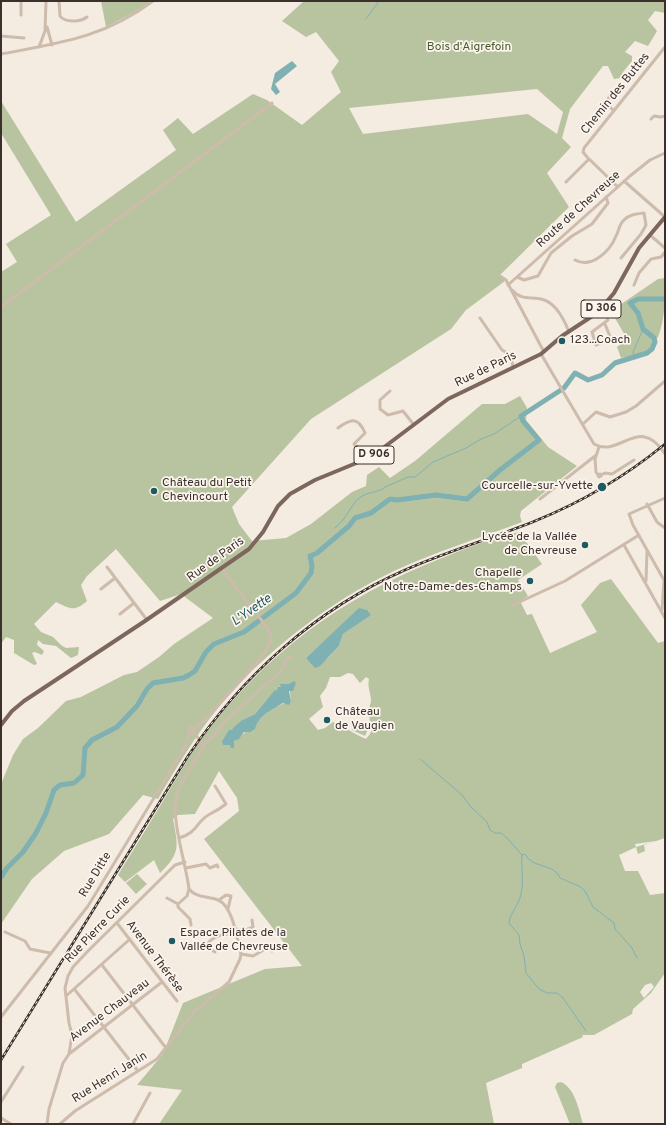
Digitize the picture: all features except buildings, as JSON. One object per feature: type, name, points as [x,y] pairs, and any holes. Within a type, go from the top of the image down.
[{"type":"main road","name":"D 306","points":[[542,353],[602,308],[614,292],[633,255],[665,217]]},
{"type":"main road","name":"Rue de Paris","points":[[1,725],[24,701],[147,620],[250,549],[263,532],[278,506],[290,494],[314,480],[365,460],[380,451],[448,399],[542,353]]},
{"type":"street","points":[[21,1],[21,15]]},
{"type":"street","points":[[46,1],[46,26],[52,45]]},
{"type":"street","points":[[59,1],[60,16],[63,20],[79,21],[87,17]]},
{"type":"street","points":[[1,54],[79,39],[106,30],[131,17],[154,1]]},
{"type":"street","points":[[39,47],[46,26]]},
{"type":"street","points":[[1,35],[24,38]]},
{"type":"street","name":"Chemin des Buttes","points":[[589,159],[583,152],[586,143],[614,111],[665,47]]},
{"type":"street","points":[[612,92],[606,103],[614,111]]},
{"type":"street","points":[[1,307],[272,103]]},
{"type":"street","points":[[651,119],[654,116],[665,116]]},
{"type":"street","name":"Route de Chevreuse","points":[[510,285],[624,181],[650,160],[665,153]]},
{"type":"street","points":[[566,182],[589,159],[618,187]]},
{"type":"street","points":[[624,181],[665,217]]},
{"type":"street","points":[[517,278],[524,280],[538,276],[546,260],[554,250],[595,221],[608,203],[606,197]]},
{"type":"street","points":[[575,260],[587,262],[596,260],[612,243],[624,220],[631,215],[644,213],[646,225],[621,258]]},
{"type":"street","points":[[650,235],[665,248]]},
{"type":"street","points":[[634,285],[639,274],[651,259],[664,255]]},
{"type":"street","points":[[500,276],[506,280],[520,297],[542,299],[552,304],[569,332]]},
{"type":"street","points":[[510,285],[557,384],[583,424],[584,430],[592,442],[599,447],[611,447],[630,438],[643,436],[654,441],[665,454]]},
{"type":"street","points":[[602,308],[608,317],[605,324],[595,328],[592,332],[596,345],[611,339],[605,324]]},
{"type":"street","points":[[480,318],[502,350],[511,355],[513,368]]},
{"type":"street","points":[[583,424],[596,412],[610,417],[631,409],[665,381]]},
{"type":"street","points":[[390,391],[380,400],[380,409],[388,415],[403,412],[414,425]]},
{"type":"street","points":[[338,428],[351,420],[362,425],[364,433],[354,444],[365,460]]},
{"type":"street","points":[[599,447],[595,456],[596,472],[600,475],[605,473],[612,474],[634,460]]},
{"type":"street","points":[[540,499],[595,456]]},
{"type":"street","points":[[662,610],[664,581],[629,514],[647,504],[665,498]]},
{"type":"street","points":[[647,504],[657,522],[665,528]]},
{"type":"street","points":[[513,604],[565,581],[639,535]]},
{"type":"street","points":[[624,545],[646,581],[665,618]]},
{"type":"street","points":[[646,581],[647,550]]},
{"type":"street","points":[[107,567],[147,620]]},
{"type":"street","name":"Rue Ditte","points":[[1,1017],[92,900],[185,747],[192,731],[205,720],[260,659],[268,648],[271,640],[269,630],[222,569]]},
{"type":"street","points":[[101,589],[115,578]]},
{"type":"street","points":[[120,614],[134,603]]},
{"type":"street","points":[[187,896],[189,889],[175,810],[181,783],[203,748],[203,744],[211,739],[226,720],[280,672],[288,658],[291,657]]},
{"type":"street","points":[[192,731],[203,744]]},
{"type":"street","points":[[180,838],[189,836],[195,830],[197,824],[226,804],[215,786]]},
{"type":"street","points":[[204,858],[206,864],[210,868],[217,865],[218,867]]},
{"type":"street","name":"Rue Pierre Curie","points":[[47,1124],[49,1109],[62,1063],[69,1054],[72,1035],[66,996],[66,980],[73,967],[175,865],[185,862]]},
{"type":"street","points":[[186,868],[206,864]]},
{"type":"street","points":[[189,889],[194,894]]},
{"type":"street","points":[[178,904],[187,896],[194,894],[219,900],[228,909],[243,955],[252,956],[269,947],[272,951]]},
{"type":"street","points":[[219,900],[226,895],[231,896],[228,909]]},
{"type":"street","points":[[167,898],[178,904],[178,908],[190,919],[191,925]]},
{"type":"street","points":[[236,935],[241,930],[253,926],[252,920]]},
{"type":"street","name":"Avenue Thérèse","points":[[117,923],[177,1001]]},
{"type":"street","points":[[234,928],[241,930]]},
{"type":"street","points":[[215,952],[206,946],[210,940],[230,933],[234,928]]},
{"type":"street","points":[[6,932],[25,941],[30,949],[50,953]]},
{"type":"street","points":[[230,933],[236,935]]},
{"type":"street","points":[[66,996],[75,990],[130,940]]},
{"type":"street","name":"Rue Henri Janin","points":[[60,1124],[75,1111],[157,1059],[195,1011],[229,982],[233,977],[243,955]]},
{"type":"street","points":[[102,965],[166,1048]]},
{"type":"street","name":"Avenue Chauveau","points":[[69,1054],[162,982]]},
{"type":"street","points":[[75,990],[138,1071]]},
{"type":"street","points":[[1,1102],[23,1067]]},
{"type":"street","points":[[133,1124],[150,1092]]},
{"type":"street","points":[[1,1118],[10,1124]]},
{"type":"green space","points":[[101,1],[151,1],[138,10],[106,27]]},
{"type":"green space","name":"Bois d'Aigrefoin","points":[[304,1],[665,1],[665,13],[655,11],[648,20],[657,31],[648,46],[635,41],[625,52],[632,56],[632,61],[623,72],[621,78],[614,79],[608,66],[603,66],[570,109],[562,138],[571,147],[547,173],[569,207],[500,275],[505,281],[466,310],[451,329],[311,419],[232,507],[239,524],[252,541],[286,538],[311,524],[352,492],[366,486],[367,475],[379,467],[390,478],[415,461],[482,404],[505,404],[520,396],[527,408],[526,420],[548,447],[577,466],[521,511],[520,516],[522,522],[442,551],[394,571],[346,597],[299,630],[255,668],[218,708],[194,741],[158,799],[143,795],[109,834],[64,851],[32,879],[1,924],[1,784],[13,755],[23,739],[38,728],[66,701],[81,697],[124,675],[137,672],[159,657],[174,644],[213,618],[181,594],[160,601],[116,549],[87,576],[81,585],[87,601],[76,608],[69,608],[56,602],[34,624],[41,632],[53,637],[66,648],[79,647],[78,655],[71,658],[56,646],[43,644],[38,640],[37,645],[44,651],[42,655],[35,652],[32,653],[37,664],[34,665],[14,653],[14,640],[6,637],[1,644],[1,272],[17,262],[6,244],[51,215],[1,133],[1,101],[76,222],[176,150],[163,130],[178,118],[193,134],[253,94],[267,100],[302,125],[341,92],[331,72],[339,61],[316,32],[306,37],[282,21]],"holes":[[[537,89],[563,112],[557,134],[528,114],[363,134],[349,108]]]},
{"type":"green space","points":[[665,278],[663,319],[661,330],[657,339],[652,347],[645,353],[621,358],[617,347],[627,339],[611,311],[658,279]]},
{"type":"green space","points":[[519,532],[542,564],[518,580],[528,596],[520,601],[527,615],[532,614],[550,653],[597,632],[581,605],[600,583],[611,579],[658,643],[665,641],[665,838],[635,844],[636,847],[619,855],[625,871],[638,871],[650,895],[665,893],[665,973],[651,993],[633,1009],[632,1014],[594,1035],[582,1035],[583,1037],[522,1064],[522,1068],[486,1083],[494,1124],[159,1124],[182,1090],[137,1085],[163,1054],[183,1003],[265,969],[302,966],[204,839],[239,811],[237,798],[219,771],[195,814],[178,815],[173,819],[177,843],[175,854],[167,866],[160,873],[154,860],[125,882],[118,875],[189,757],[225,710],[251,681],[278,655],[338,610],[406,573],[480,543]],"holes":[[[371,614],[343,634],[339,646],[327,659],[306,658],[319,646]],[[348,673],[353,674],[360,683],[366,677],[369,679],[368,685],[371,701],[369,717],[372,729],[366,739],[333,722],[325,728],[318,730],[309,719],[323,707],[320,696],[326,688],[330,677],[340,677]],[[289,684],[291,701],[284,703],[270,711],[240,737],[228,745],[222,741],[229,731],[235,730],[242,720],[255,714],[281,687],[279,685]],[[651,983],[654,987],[644,998],[640,992],[645,985]]]},
{"type":"green space","points":[[355,723],[368,729],[365,736],[352,730]]},
{"type":"green space","points":[[656,841],[644,845],[645,851],[638,854],[636,847]]},
{"type":"green space","points":[[137,874],[147,884],[136,894],[126,883]]},
{"type":"green space","points":[[561,1082],[570,1089],[573,1094],[583,1124],[570,1124],[555,1087],[557,1083]]},
{"type":"water","points":[[292,61],[297,66],[275,84],[280,92],[276,95],[271,89],[275,73]]},
{"type":"water","points":[[359,608],[367,610],[371,615],[343,634],[339,646],[320,666],[315,668],[306,658]]},
{"type":"water","points":[[294,681],[296,683],[293,691],[289,691],[291,701],[289,705],[283,703],[262,717],[255,729],[250,732],[244,732],[239,739],[234,741],[234,748],[231,748],[230,745],[223,745],[222,741],[229,730],[234,730],[232,729],[242,720],[255,714],[275,690],[277,691],[278,687],[281,687],[279,684],[289,684]]},
{"type":"waterway","points":[[366,19],[379,1]]},
{"type":"waterway","name":"L'Yvette","points":[[1,877],[7,868],[23,852],[36,833],[46,813],[54,790],[60,785],[74,783],[83,775],[85,748],[92,740],[117,727],[137,706],[147,689],[153,683],[183,678],[189,675],[195,671],[206,652],[214,644],[244,632],[296,593],[311,573],[312,566],[310,556],[317,553],[349,526],[355,518],[371,513],[390,499],[397,500],[436,495],[467,499],[500,470],[539,440],[523,421],[521,416],[564,388],[575,373],[588,380],[602,375],[615,363],[647,353],[652,349],[655,342],[654,338],[643,329],[638,313],[630,303],[638,299],[665,299]]},
{"type":"waterway","points":[[634,356],[633,352],[643,329]]},
{"type":"waterway","name":"L'Yvette","points":[[335,528],[362,496],[380,490],[408,477],[415,477],[433,462],[494,434],[521,416]]},
{"type":"waterway","points":[[420,759],[462,795],[471,807],[487,822],[490,830],[495,833],[501,833],[522,855],[521,894],[509,923],[519,935],[526,973],[539,989],[547,993],[557,993],[563,998],[586,1031]]},
{"type":"waterway","points":[[522,855],[525,854],[528,859],[533,862],[553,870],[560,878],[581,887],[585,891],[593,907],[614,923],[615,929],[632,948],[637,958]]},
{"type":"railway","points":[[1,1060],[188,756],[209,727],[257,672],[311,625],[341,604],[372,586],[421,563],[552,514],[587,497],[635,467],[665,444]]},
{"type":"place","name":"123...Coach","points":[[562,341]]},
{"type":"place","name":"Courcelle-sur-Yvette","points":[[602,487]]},
{"type":"place","name":"Château du Petit Chevincourt","points":[[154,491]]},
{"type":"place","name":"Lycée de la Vallée de Chevreuse","points":[[585,545]]},
{"type":"place","name":"Chapelle Notre-Dame-des-Champs","points":[[530,581]]},
{"type":"place","name":"Château de Vaugien","points":[[327,720]]},
{"type":"place","name":"Espace Pilates de la Vallée de Chevreuse","points":[[172,941]]}]
